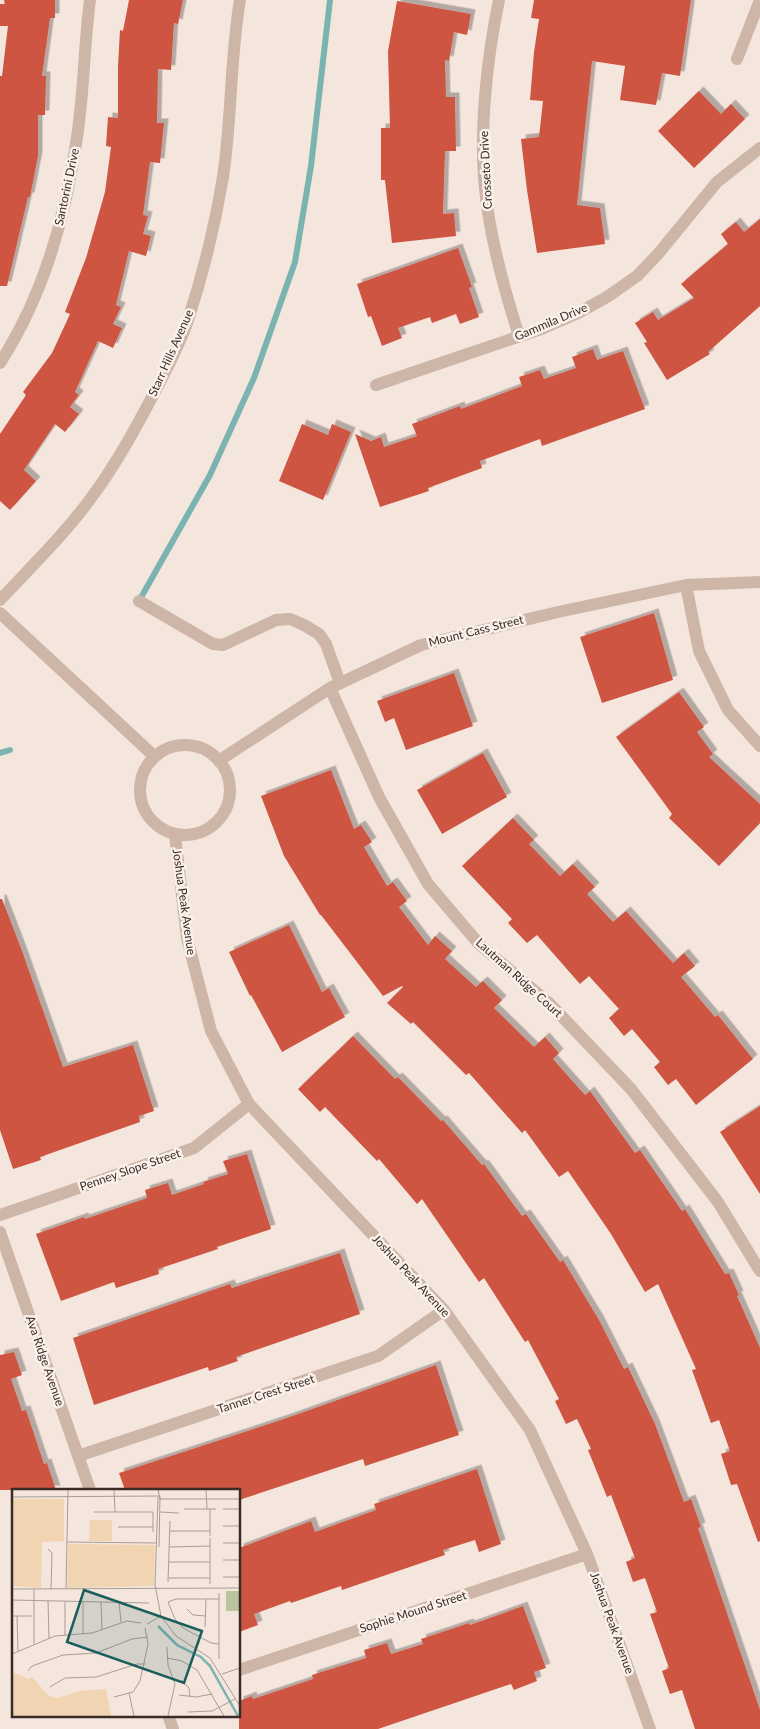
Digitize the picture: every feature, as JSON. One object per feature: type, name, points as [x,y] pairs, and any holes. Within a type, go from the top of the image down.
[{"type":"street","name":"Santorini Drive","points":[[0,363],[21,326],[36,294],[63,216],[78,135],[90,0]]},
{"type":"street","name":"Starr Hills Avenue","points":[[0,600],[56,541],[84,506],[121,453],[163,375],[188,321],[216,218],[223,176],[230,125],[236,27],[240,0]]},
{"type":"street","name":"Crosseto Drive","points":[[499,0],[486,89],[483,154],[484,188],[494,245],[519,336]]},
{"type":"street","points":[[736,59],[760,0]]},
{"type":"street","name":"Gammila Drive","points":[[376,385],[519,336],[578,313],[607,296],[637,276],[668,242],[717,182],[760,148]]},
{"type":"street","name":"Mount Cass Street","points":[[220,760],[335,685],[422,644],[558,612],[686,586],[760,582]]},
{"type":"street","points":[[686,586],[699,651],[728,710],[760,746]]},
{"type":"street","name":"Lautman Ridge Court","points":[[139,601],[213,644],[223,645],[276,620],[290,619],[304,624],[319,634],[326,644],[335,685],[379,797],[428,884],[479,944],[549,1003],[631,1089],[718,1202],[760,1271]]},
{"type":"street","points":[[0,613],[154,756]]},
{"type":"street","points":[[176,745],[188,745],[201,747],[220,760],[226,769],[231,790],[226,811],[220,820],[200,834],[187,836],[175,835],[153,823],[145,813],[140,802],[139,789],[141,777],[146,766],[154,756],[164,749],[176,745]]},
{"type":"street","name":"Joshua Peak Avenue","points":[[175,835],[187,938],[211,1032],[249,1104],[444,1310],[530,1430],[587,1554],[650,1729]]},
{"type":"street","name":"Penney Slope Street","points":[[0,1215],[194,1148],[249,1104]]},
{"type":"street","name":"Ava Ridge Avenue","points":[[0,1232],[90,1489]]},
{"type":"street","name":"Tanner Crest Street","points":[[78,1456],[378,1356],[444,1310]]},
{"type":"street","name":"Sophie Mound Street","points":[[240,1670],[587,1554]]},
{"type":"street","points":[[168,1716],[173,1729]]},
{"type":"building","points":[[4,0],[55,0],[55,18],[50,18],[42,76],[46,76],[45,115],[38,115],[38,156],[30,197],[28,197],[7,286],[0,286],[0,76],[2,76],[8,26],[0,26],[0,4],[5,4]]},
{"type":"building","points":[[129,0],[183,0],[178,24],[174,23],[171,70],[158,69],[157,123],[164,123],[160,163],[150,162],[143,215],[148,216],[143,234],[151,236],[146,256],[129,251],[116,305],[121,307],[113,324],[122,328],[113,348],[98,341],[75,392],[79,395],[70,407],[79,414],[65,432],[55,424],[24,470],[36,481],[10,510],[0,501],[0,434],[26,395],[23,392],[52,353],[70,314],[65,312],[86,258],[105,192],[111,147],[106,146],[108,117],[118,118],[120,30],[123,31]]},
{"type":"building","points":[[534,0],[691,0],[680,76],[662,73],[656,105],[620,100],[625,66],[592,61],[577,205],[600,208],[605,244],[537,253],[521,139],[539,137],[543,101],[530,100],[539,19],[531,18]]},
{"type":"building","points":[[397,1],[471,14],[467,35],[454,32],[449,61],[445,60],[446,97],[455,97],[456,151],[445,151],[443,214],[454,213],[456,236],[392,243],[385,180],[381,180],[381,128],[390,128],[388,51]]},
{"type":"building","points":[[699,91],[721,114],[731,104],[745,119],[694,168],[658,131]]},
{"type":"building","points":[[760,219],[760,306],[708,352],[710,354],[667,380],[644,343],[647,342],[635,323],[653,312],[658,320],[694,298],[681,284],[728,244],[721,234],[736,222],[744,232]]},
{"type":"building","points":[[458,248],[472,287],[469,288],[479,317],[460,324],[456,314],[432,323],[430,317],[398,328],[402,338],[382,346],[371,316],[368,317],[357,284]]},
{"type":"building","points":[[593,349],[597,360],[623,351],[645,409],[542,446],[540,439],[480,461],[482,468],[428,488],[429,491],[380,507],[355,434],[371,441],[381,437],[384,447],[417,436],[412,424],[460,406],[461,409],[522,386],[519,377],[540,370],[544,379],[576,368],[572,357]]},
{"type":"building","points":[[302,424],[328,435],[332,424],[351,432],[323,500],[279,481]]},
{"type":"building","points":[[654,613],[673,680],[602,703],[580,637]]},
{"type":"building","points":[[454,673],[473,726],[406,750],[394,718],[385,722],[377,701]]},
{"type":"building","points":[[679,692],[704,727],[697,732],[713,754],[709,757],[760,804],[760,823],[719,866],[669,818],[672,814],[616,737]]},
{"type":"building","points":[[483,753],[507,797],[442,834],[417,790]]},
{"type":"building","points":[[331,770],[354,829],[361,825],[372,842],[364,847],[387,886],[393,882],[407,901],[399,907],[428,945],[435,936],[452,951],[445,959],[476,987],[483,981],[502,1000],[494,1008],[534,1047],[545,1037],[559,1053],[553,1059],[585,1095],[590,1091],[635,1153],[640,1150],[682,1211],[685,1209],[725,1274],[729,1273],[760,1348],[760,1541],[758,1542],[737,1484],[731,1485],[721,1454],[730,1451],[719,1420],[711,1423],[692,1370],[696,1369],[658,1284],[645,1292],[611,1234],[568,1171],[559,1177],[525,1130],[522,1133],[469,1073],[466,1075],[413,1022],[411,1024],[387,1003],[403,987],[383,996],[320,915],[284,856],[261,796]]},
{"type":"building","points":[[513,818],[534,840],[529,844],[560,876],[573,864],[595,887],[587,894],[613,922],[626,911],[673,963],[684,953],[695,966],[681,977],[715,1017],[718,1015],[753,1059],[696,1105],[676,1079],[668,1085],[654,1067],[660,1062],[632,1029],[624,1036],[609,1018],[619,1009],[589,976],[580,984],[537,935],[527,943],[508,923],[512,919],[462,866]]},
{"type":"building","points":[[0,899],[2,899],[22,951],[63,1067],[133,1045],[154,1111],[139,1116],[140,1122],[40,1157],[41,1160],[13,1169],[0,1130]]},
{"type":"building","points":[[289,925],[322,992],[329,988],[345,1017],[282,1052],[250,996],[229,952]]},
{"type":"building","points":[[353,1036],[395,1079],[398,1077],[441,1121],[443,1120],[482,1165],[484,1164],[522,1216],[526,1214],[560,1262],[563,1260],[599,1320],[624,1369],[628,1367],[655,1424],[684,1502],[691,1499],[701,1527],[698,1528],[760,1710],[760,1729],[695,1729],[682,1690],[670,1694],[662,1671],[669,1668],[650,1614],[657,1612],[645,1578],[633,1582],[626,1562],[635,1558],[611,1495],[607,1497],[588,1450],[591,1449],[577,1419],[566,1424],[555,1401],[559,1399],[528,1340],[525,1342],[484,1278],[479,1282],[422,1199],[417,1204],[379,1159],[377,1161],[325,1107],[320,1112],[298,1089]]},
{"type":"building","points":[[760,1106],[760,1194],[720,1132]]},
{"type":"building","points":[[247,1154],[271,1229],[158,1269],[159,1274],[116,1288],[114,1282],[61,1301],[36,1234],[147,1198],[145,1190],[168,1183],[172,1195],[204,1184],[203,1182],[228,1174],[223,1161]]},
{"type":"building","points":[[340,1253],[360,1314],[236,1357],[238,1361],[209,1371],[208,1367],[94,1405],[73,1338],[230,1284],[232,1288]]},
{"type":"building","points":[[14,1352],[22,1375],[11,1379],[22,1411],[26,1410],[44,1464],[47,1463],[56,1489],[0,1490],[0,1355]]},
{"type":"building","points":[[436,1365],[459,1435],[365,1466],[363,1459],[240,1500],[240,1489],[125,1489],[119,1473],[284,1419]]},
{"type":"building","points":[[477,1469],[501,1544],[479,1552],[475,1540],[443,1550],[445,1555],[342,1590],[341,1586],[291,1603],[290,1601],[254,1614],[258,1625],[240,1632],[240,1548],[311,1521],[315,1532],[376,1510],[374,1504]]},
{"type":"building","points":[[523,1606],[546,1668],[534,1672],[537,1681],[514,1690],[511,1684],[378,1729],[239,1729],[240,1701],[252,1696],[253,1699],[313,1679],[312,1675],[366,1658],[364,1650],[387,1643],[391,1654],[423,1644],[421,1639],[469,1623],[470,1625]]},
{"type":"waterway","points":[[139,601],[210,475],[254,378],[295,262],[311,166],[330,0]]},
{"type":"waterway","points":[[0,753],[10,750]]}]
